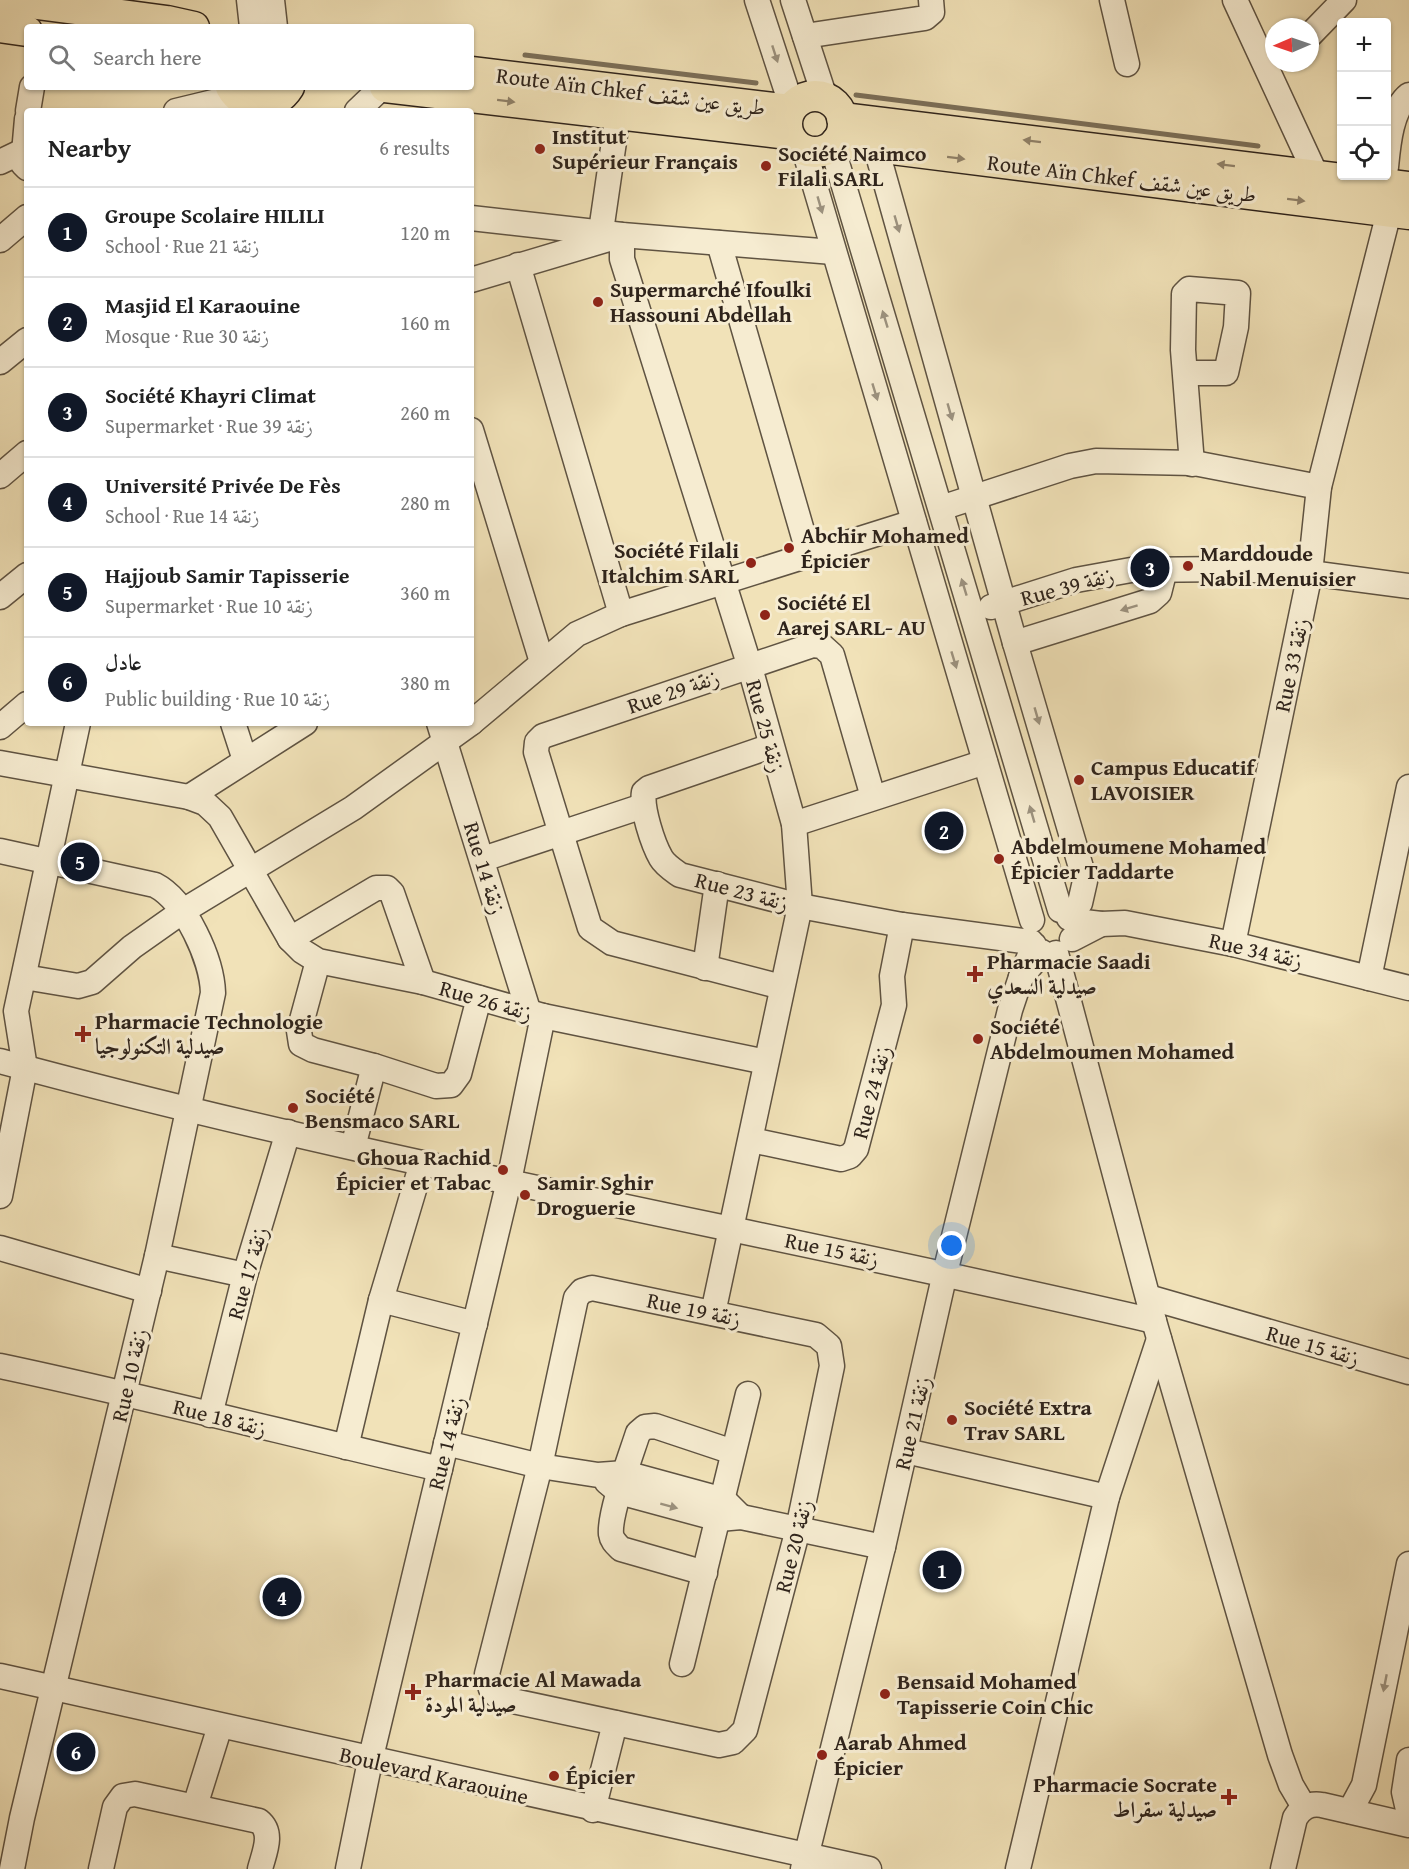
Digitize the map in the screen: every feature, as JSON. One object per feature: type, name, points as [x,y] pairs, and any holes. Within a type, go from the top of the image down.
[{"type":"main road","points":[[6,0],[180,24]]},
{"type":"main road","points":[[0,27],[24,31]]},
{"type":"main road","name":"Route Aïn Chkef طريق عين شقف","points":[[474,72],[814,126],[876,148],[1394,190]]},
{"type":"main road","name":"Route Aïn Chkef طريق عين شقف","points":[[410,90],[618,114],[814,126],[1317,176],[1394,190]]},
{"type":"street","points":[[249,0],[252,24]]},
{"type":"street","points":[[272,0],[275,24]]},
{"type":"street","points":[[757,0],[814,126],[941,508],[972,614],[1052,933],[1156,1330],[1280,1755],[1304,1807]]},
{"type":"street","points":[[793,0],[805,36],[814,126],[833,252],[985,762],[1052,933]]},
{"type":"street","points":[[805,36],[925,18],[932,12],[931,0]]},
{"type":"street","points":[[1112,0],[1127,64]]},
{"type":"street","points":[[1235,0],[1265,50]]},
{"type":"street","points":[[1319,26],[1344,0]]},
{"type":"street","points":[[1278,72],[1317,176]]},
{"type":"street","points":[[28,108],[32,90]]},
{"type":"street","points":[[360,108],[381,90]]},
{"type":"street","name":"Rue 33 زنقة","points":[[1233,944],[1310,573],[1319,487],[1394,190],[1388,150],[1399,105],[1409,95]]},
{"type":"street","points":[[195,108],[253,99]]},
{"type":"street","name":"Rue 25 زنقة","points":[[618,114],[611,233],[622,259],[749,664],[794,824],[800,906],[732,1228]]},
{"type":"street","name":"Rue 21 زنقة","points":[[804,1861],[883,1547],[945,1273],[1010,1010],[1022,977],[1052,933],[1080,903],[1085,881],[1015,643],[876,148]]},
{"type":"street","points":[[0,162],[24,159]]},
{"type":"street","points":[[474,218],[611,233],[833,252]]},
{"type":"street","points":[[0,240],[24,220]]},
{"type":"street","points":[[474,279],[611,233]]},
{"type":"street","points":[[719,243],[809,555]]},
{"type":"street","points":[[518,265],[621,615]]},
{"type":"street","points":[[0,362],[24,342]]},
{"type":"street","points":[[1185,373],[1191,464]]},
{"type":"street","points":[[474,440],[542,662]]},
{"type":"street","points":[[0,476],[24,456]]},
{"type":"street","points":[[941,508],[1070,466],[1096,461],[1191,464],[1319,487]]},
{"type":"street","points":[[474,720],[577,634],[621,615],[914,522]]},
{"type":"street","points":[[1015,643],[1150,602],[1159,593],[1166,569]]},
{"type":"street","name":"Rue 39 زنقة","points":[[943,623],[1100,574],[1166,569],[1310,573],[1409,586]]},
{"type":"street","points":[[0,597],[24,577]]},
{"type":"street","name":"Rue 29 زنقة","points":[[562,832],[536,752],[537,742],[543,736],[749,664],[813,645],[822,646],[832,655],[873,797]]},
{"type":"street","points":[[0,727],[24,707]]},
{"type":"street","points":[[0,1196],[26,1068],[8,1017],[24,977],[77,726]]},
{"type":"street","points":[[234,726],[245,760]]},
{"type":"street","points":[[0,763],[189,797],[300,726]]},
{"type":"street","points":[[24,977],[78,986],[92,982],[132,947],[183,911],[353,808],[442,733],[462,726]]},
{"type":"street","name":"Rue 14 زنقة","points":[[348,1869],[370,1761],[509,1181],[536,1014],[442,733]]},
{"type":"street","points":[[483,859],[643,806],[644,792],[649,788],[771,746]]},
{"type":"street","points":[[794,824],[985,762]]},
{"type":"street","points":[[1369,978],[1409,787]]},
{"type":"street","name":"Rue 26 زنقة","points":[[189,797],[205,803],[220,817],[290,939],[302,951],[318,961],[423,982],[536,1014],[766,1062]]},
{"type":"street","name":"Rue 23 زنقة","points":[[643,806],[661,858],[680,874],[800,906],[902,926],[1052,933]]},
{"type":"street","points":[[562,832],[590,928],[612,943],[782,987]]},
{"type":"street","name":"Rue 10 زنقة","points":[[0,851],[155,885],[163,889],[183,911],[209,965],[213,993],[149,1291],[22,1818],[12,1869]]},
{"type":"street","points":[[705,968],[717,884]]},
{"type":"street","points":[[290,939],[376,888],[387,888],[392,894],[423,982]]},
{"type":"street","name":"Rue 34 زنقة","points":[[1052,933],[1101,924],[1125,923],[1233,944],[1409,988]]},
{"type":"street","name":"Rue 24 زنقة","points":[[751,1140],[841,1160],[850,1156],[856,1149],[894,1005],[892,976],[902,926]]},
{"type":"street","points":[[318,961],[299,1031],[301,1044],[313,1050],[436,1086],[451,1085],[459,1074],[479,998]]},
{"type":"street","points":[[0,1061],[288,1132],[509,1181]]},
{"type":"street","points":[[353,1147],[374,1066]]},
{"type":"street","name":"Rue 17 زنقة","points":[[210,1415],[245,1275],[288,1132]]},
{"type":"street","points":[[346,1447],[381,1300],[422,1163]]},
{"type":"street","name":"Rue 15 زنقة","points":[[509,1181],[945,1273],[1156,1330]]},
{"type":"street","points":[[712,1313],[732,1228]]},
{"type":"street","points":[[0,1248],[149,1291]]},
{"type":"street","points":[[157,1256],[245,1275]]},
{"type":"street","name":"Rue 19 زنقة","points":[[540,1466],[576,1298],[582,1291],[592,1288],[816,1335]]},
{"type":"street","name":"Rue 15 زنقة","points":[[1148,1297],[1409,1372]]},
{"type":"street","points":[[381,1300],[475,1324]]},
{"type":"street","points":[[1018,1869],[1107,1497],[1156,1330]]},
{"type":"street","name":"Rue 20 زنقة","points":[[615,1723],[719,1745],[733,1742],[745,1730],[798,1529],[832,1366],[829,1346],[816,1335]]},
{"type":"street","name":"Rue 18 زنقة","points":[[0,1366],[125,1392],[210,1415],[440,1468]]},
{"type":"street","points":[[682,1664],[705,1573],[728,1512],[733,1452],[748,1394]]},
{"type":"street","points":[[705,1573],[621,1549],[614,1542],[611,1532],[622,1483],[639,1433],[645,1427],[656,1426],[733,1452]]},
{"type":"street","points":[[446,1443],[540,1466],[598,1475],[728,1512],[883,1547]]},
{"type":"street","points":[[906,1451],[1107,1497]]},
{"type":"street","points":[[540,1466],[488,1674],[491,1689],[499,1698],[615,1723],[593,1810]]},
{"type":"street","points":[[1350,1811],[1364,1785],[1409,1564]]},
{"type":"street","name":"Boulevard Karaouine","points":[[0,1676],[593,1810],[804,1861],[868,1869]]},
{"type":"street","points":[[195,1806],[220,1726]]},
{"type":"street","points":[[1409,1760],[1404,1792],[1409,1814]]},
{"type":"street","points":[[101,1869],[115,1807],[123,1796],[135,1794],[259,1821],[265,1826],[268,1834],[260,1869]]},
{"type":"street","points":[[1283,1869],[1295,1818],[1304,1807],[1316,1804],[1409,1825]]},
{"type":"street","points":[[0,1830],[22,1818]]},
{"type":"waterway","points":[[525,55],[756,83]]},
{"type":"waterway","points":[[856,95],[1258,146]]},
{"type":"place","name":"Institut Supérieur Français","points":[[540,149]]},
{"type":"place","name":"Société Naimco Filali SARL","points":[[766,166]]},
{"type":"place","name":"Supermarché Ifoulki Hassouni Abdellah","points":[[598,302]]},
{"type":"place","name":"Abchir Mohamed Épicier","points":[[789,548]]},
{"type":"place","name":"Société Filali Italchim SARL","points":[[751,563]]},
{"type":"place","name":"Marddoude Nabil Menuisier","points":[[1188,566]]},
{"type":"place","name":"Société Khayri Climat","points":[[1150,568]]},
{"type":"place","name":"Société El Aarej SARL- AU","points":[[765,615]]},
{"type":"place","name":"Campus Educatif LAVOISIER","points":[[1079,780]]},
{"type":"place","name":"Masjid El Karaouine","points":[[944,831]]},
{"type":"place","name":"Abdelmoumene Mohamed Épicier Taddarte","points":[[999,859]]},
{"type":"place","name":"Hajjoub Samir Tapisserie","points":[[80,862]]},
{"type":"place","name":"Pharmacie Saadi صيدلية السعدي","points":[[975,974]]},
{"type":"place","name":"Pharmacie Technologie صيدلية التكنولوجيا","points":[[83,1034]]},
{"type":"place","name":"Société Abdelmoumen Mohamed","points":[[978,1039]]},
{"type":"place","name":"Société Bensmaco SARL","points":[[293,1108]]},
{"type":"place","name":"Ghoua Rachid Épicier et Tabac","points":[[503,1170]]},
{"type":"place","name":"Samir Sghir Droguerie","points":[[525,1195]]},
{"type":"place","name":"Société Extra Trav SARL","points":[[952,1420]]},
{"type":"place","name":"Groupe Scolaire HILILI","points":[[942,1570]]},
{"type":"place","name":"Université Privée De Fès","points":[[282,1597]]},
{"type":"place","name":"Pharmacie Al Mawada صيدلية المودة","points":[[413,1692]]},
{"type":"place","name":"Bensaid Mohamed Tapisserie Coin Chic","points":[[885,1694]]},
{"type":"place","name":"عادل","points":[[76,1752]]},
{"type":"place","name":"Aarab Ahmed Épicier","points":[[822,1755]]},
{"type":"place","name":"Épicier","points":[[554,1776]]},
{"type":"place","name":"Pharmacie Socrate صيدلية سقراط","points":[[1229,1797]]}]
